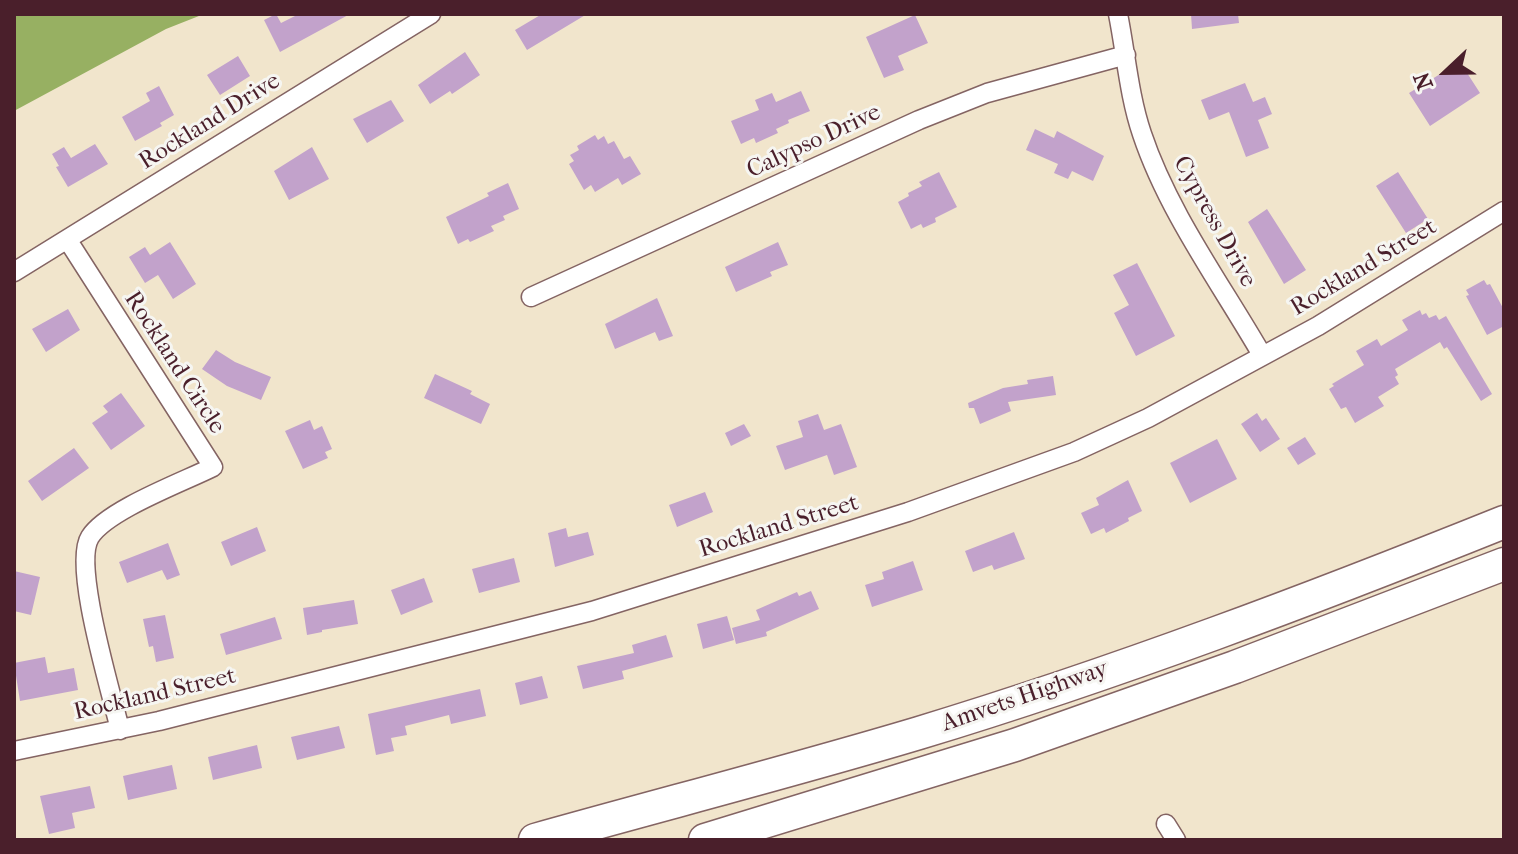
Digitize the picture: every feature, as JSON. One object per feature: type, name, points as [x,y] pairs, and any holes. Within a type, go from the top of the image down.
[{"type":"highway","name":"Amvets Highway","points":[[535,840],[934,728],[1155,654],[1358,580],[1504,522]]},
{"type":"highway","name":"Amvets Highway","points":[[705,840],[1015,745],[1250,662],[1504,564]]},
{"type":"street","name":"Rockland Drive","points":[[14,272],[431,14]]},
{"type":"street","name":"Cypress Drive","points":[[1118,14],[1135,108],[1155,170],[1262,355]]},
{"type":"street","name":"Calypso Drive","points":[[531,297],[919,120],[987,93],[1126,55]]},
{"type":"street","name":"Rockland Street","points":[[14,751],[120,730],[592,611],[908,512],[1074,452],[1148,418],[1318,326],[1504,211]]},
{"type":"street","name":"Rockland Circle","points":[[67,239],[213,467],[121,511],[89,538],[84,553],[87,592],[120,730]]},
{"type":"green space","points":[[14,14],[204,14],[166,29],[14,111]]},
{"type":"building","points":[[276,14],[281,23],[299,14],[350,14],[280,52],[264,20]]},
{"type":"building","points":[[542,14],[587,14],[527,50],[515,30]]},
{"type":"building","points":[[1191,14],[1238,14],[1239,23],[1192,29]]},
{"type":"building","points":[[915,15],[928,43],[898,56],[904,70],[884,78],[866,37]]},
{"type":"building","points":[[465,52],[480,75],[430,104],[418,85]]},
{"type":"building","points":[[238,56],[250,76],[220,95],[207,75]]},
{"type":"building","points":[[1460,62],[1480,93],[1430,126],[1409,93]]},
{"type":"building","points":[[1245,83],[1253,102],[1265,97],[1272,114],[1258,120],[1269,148],[1246,157],[1229,112],[1209,120],[1201,100]]},
{"type":"building","points":[[159,86],[174,115],[160,123],[162,126],[135,141],[122,117],[150,101],[146,93]]},
{"type":"building","points":[[801,91],[810,111],[788,120],[789,123],[776,129],[778,133],[756,143],[754,138],[741,144],[731,121],[759,110],[755,100],[772,93],[776,102]]},
{"type":"building","points":[[391,100],[404,121],[367,143],[353,119]]},
{"type":"building","points":[[1035,129],[1054,138],[1057,131],[1104,156],[1093,181],[1072,171],[1068,179],[1054,173],[1058,164],[1026,150]]},
{"type":"building","points":[[595,135],[598,140],[604,136],[608,144],[614,141],[624,159],[630,156],[641,174],[622,185],[618,178],[595,192],[591,185],[584,190],[569,164],[574,161],[570,155],[579,150],[577,146]]},
{"type":"building","points":[[95,144],[108,164],[68,187],[52,154],[64,147],[71,158]]},
{"type":"building","points":[[312,147],[329,179],[289,200],[274,171]]},
{"type":"building","points":[[939,172],[957,207],[935,218],[936,222],[911,229],[898,202],[922,186],[919,182]]},
{"type":"building","points":[[1398,172],[1428,219],[1406,233],[1376,186]]},
{"type":"building","points":[[508,183],[519,209],[491,226],[494,231],[458,244],[446,217]]},
{"type":"building","points":[[1267,209],[1306,270],[1284,284],[1248,222]]},
{"type":"building","points":[[170,242],[196,284],[173,299],[158,275],[145,283],[129,257],[145,247],[150,255]]},
{"type":"building","points":[[778,242],[788,265],[736,292],[725,267]]},
{"type":"building","points":[[1137,263],[1175,336],[1136,356],[1114,313],[1129,305],[1113,275]]},
{"type":"building","points":[[1484,280],[1487,285],[1490,284],[1504,310],[1504,326],[1487,335],[1466,296],[1469,295],[1466,290]]},
{"type":"building","points":[[657,298],[673,336],[659,341],[655,332],[615,349],[605,324]]},
{"type":"building","points":[[68,309],[80,330],[46,352],[32,329]]},
{"type":"building","points":[[1420,310],[1422,315],[1426,313],[1429,318],[1436,315],[1439,320],[1446,316],[1492,394],[1481,401],[1447,347],[1444,349],[1440,342],[1395,369],[1399,384],[1378,397],[1384,406],[1355,423],[1346,407],[1341,409],[1329,389],[1334,386],[1332,384],[1364,365],[1356,351],[1377,339],[1381,346],[1408,330],[1402,320]]},
{"type":"building","points":[[216,350],[271,377],[261,400],[227,386],[202,369]]},
{"type":"building","points":[[435,374],[472,391],[470,394],[490,404],[481,424],[424,398]]},
{"type":"building","points":[[1053,376],[1056,395],[1008,402],[1011,411],[980,424],[974,408],[969,408],[968,403],[1003,388]]},
{"type":"building","points":[[121,393],[145,426],[111,450],[92,423],[108,412],[103,406]]},
{"type":"building","points":[[1257,413],[1262,421],[1266,418],[1280,439],[1260,452],[1241,424]]},
{"type":"building","points":[[818,414],[824,430],[841,424],[857,467],[834,475],[827,455],[785,470],[776,446],[803,437],[798,421]]},
{"type":"building","points":[[310,420],[314,430],[322,426],[332,449],[325,452],[328,458],[303,469],[285,431]]},
{"type":"building","points":[[744,424],[751,436],[731,446],[725,433]]},
{"type":"building","points":[[1305,437],[1316,454],[1298,465],[1287,448]]},
{"type":"building","points":[[1217,439],[1237,479],[1190,503],[1170,463]]},
{"type":"building","points":[[74,448],[89,468],[42,501],[28,481]]},
{"type":"building","points":[[1128,480],[1142,511],[1106,533],[1104,528],[1091,534],[1081,513],[1099,505],[1096,498]]},
{"type":"building","points":[[705,492],[713,512],[677,527],[669,505]]},
{"type":"building","points":[[257,527],[266,551],[231,566],[221,542]]},
{"type":"building","points":[[566,528],[568,537],[588,532],[594,555],[555,567],[548,533]]},
{"type":"building","points":[[1014,532],[1025,559],[994,570],[992,565],[973,572],[965,551]]},
{"type":"building","points":[[168,543],[180,575],[167,580],[162,570],[127,583],[119,562]]},
{"type":"building","points":[[514,558],[520,582],[479,593],[472,569]]},
{"type":"building","points":[[913,561],[923,590],[872,607],[865,585],[884,579],[882,572]]},
{"type":"building","points":[[14,571],[40,577],[31,615],[14,611]]},
{"type":"building","points":[[424,578],[433,602],[401,615],[391,590]]},
{"type":"building","points":[[811,591],[819,609],[766,632],[767,636],[736,644],[732,628],[760,620],[756,610],[797,592],[799,596]]},
{"type":"building","points":[[354,600],[358,624],[307,635],[303,608]]},
{"type":"building","points":[[165,615],[174,658],[156,662],[143,619]]},
{"type":"building","points":[[727,616],[734,640],[703,649],[697,624]]},
{"type":"building","points":[[275,617],[282,639],[226,655],[220,634]]},
{"type":"building","points":[[666,635],[673,657],[622,671],[624,679],[583,689],[577,666],[634,653],[632,645]]},
{"type":"building","points":[[45,657],[48,673],[74,668],[78,690],[20,701],[14,663]]},
{"type":"building","points":[[542,676],[548,698],[520,705],[515,683]]},
{"type":"building","points":[[480,689],[486,716],[451,724],[449,715],[405,726],[407,735],[391,738],[394,751],[376,755],[368,714]]},
{"type":"building","points":[[339,726],[345,748],[297,760],[291,737]]},
{"type":"building","points":[[257,745],[262,768],[213,780],[208,757]]},
{"type":"building","points":[[172,765],[177,789],[128,800],[123,776]]},
{"type":"building","points":[[90,786],[95,808],[72,813],[75,828],[49,834],[40,796]]}]
